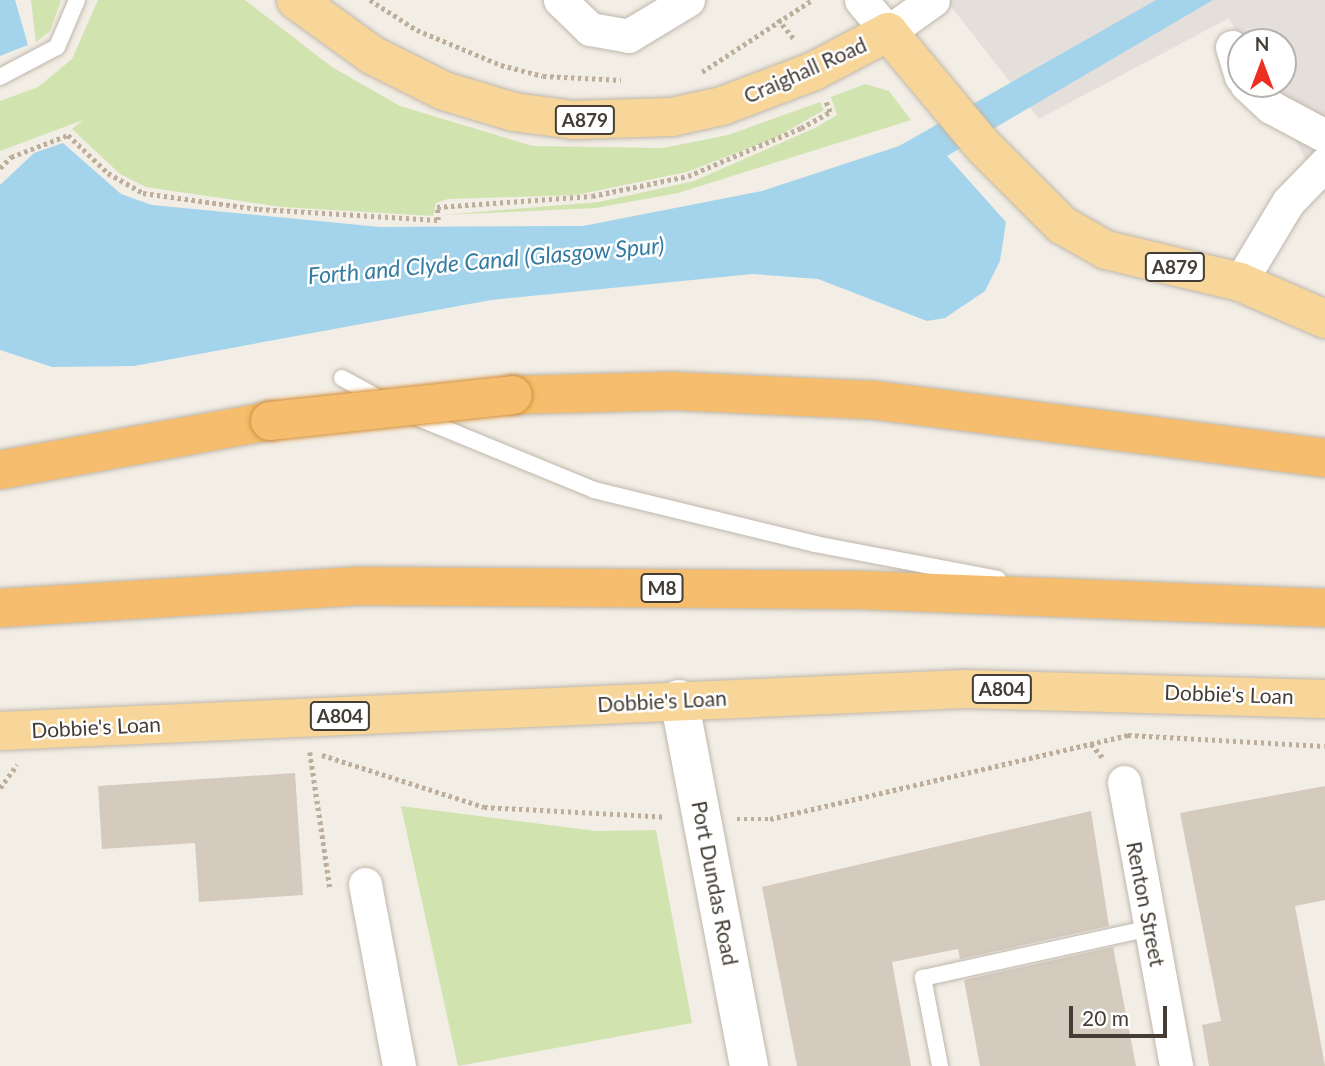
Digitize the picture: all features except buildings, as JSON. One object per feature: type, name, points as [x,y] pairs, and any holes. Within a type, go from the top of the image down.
[{"type":"highway","points":[[0,470],[270,421],[513,395],[673,391],[873,400],[1325,458]]},
{"type":"highway","name":"M8","points":[[0,608],[359,586],[1088,596],[1325,608]]},
{"type":"main road","name":"Craighall Road","points":[[296,0],[418,80],[546,117],[672,117],[814,71],[888,32],[1033,200],[1105,250],[1240,282],[1325,319]]},
{"type":"main road","name":"Dobbie's Loan","points":[[0,731],[679,699],[965,689],[1325,699]]},
{"type":"street","points":[[560,0],[590,29],[628,36],[688,0]]},
{"type":"street","points":[[860,0],[888,32],[933,0]]},
{"type":"street","points":[[1261,98],[1271,107],[1325,136]]},
{"type":"street","points":[[1240,282],[1287,202],[1325,164]]},
{"type":"street","name":"Port Dundas Road","points":[[679,699],[749,1066]]},
{"type":"street","name":"Renton Street","points":[[1124,782],[1176,1066]]},
{"type":"street","points":[[365,884],[398,1066]]},
{"type":"lane","points":[[0,77],[57,47],[77,0]]},
{"type":"lane","points":[[342,378],[423,422],[594,490],[815,544],[1088,596]]},
{"type":"lane","points":[[940,1066],[923,978],[1151,928]]},
{"type":"path","points":[[778,19],[812,0]]},
{"type":"path","points":[[0,168],[11,157],[68,135],[108,173],[143,193],[258,209],[438,220],[438,206],[592,196],[721,164],[830,112],[814,71]]},
{"type":"path","points":[[309,751],[330,889],[365,884]]},
{"type":"shaded area","points":[[946,0],[1325,0],[1325,195],[1273,98],[1297,98],[1297,28],[1234,28],[1229,18],[1039,119]]},
{"type":"green space","points":[[31,0],[61,0],[50,31],[36,42]]},
{"type":"green space","points":[[98,0],[245,0],[332,67],[400,106],[533,146],[663,148],[728,135],[820,102],[824,110],[775,138],[687,172],[576,195],[448,199],[436,203],[433,216],[281,207],[146,187],[120,174],[72,129],[83,120],[0,151],[0,101],[38,87],[72,59]]},
{"type":"green space","points":[[865,84],[889,91],[911,120],[678,193],[596,208],[442,215],[599,202],[694,181],[815,128],[837,115],[831,97]]},
{"type":"green space","points":[[401,806],[596,831],[656,830],[692,1023],[458,1066]]},
{"type":"water","points":[[0,0],[15,0],[28,45],[0,56]]},
{"type":"water","name":"Forth and Clyde Canal (Glasgow Spur)","points":[[1156,0],[1213,0],[947,156],[1006,222],[1000,261],[985,291],[945,318],[927,321],[818,279],[753,274],[491,300],[134,366],[52,367],[0,350],[0,185],[34,153],[63,143],[121,194],[152,205],[380,227],[583,226],[762,191],[899,146]]}]
